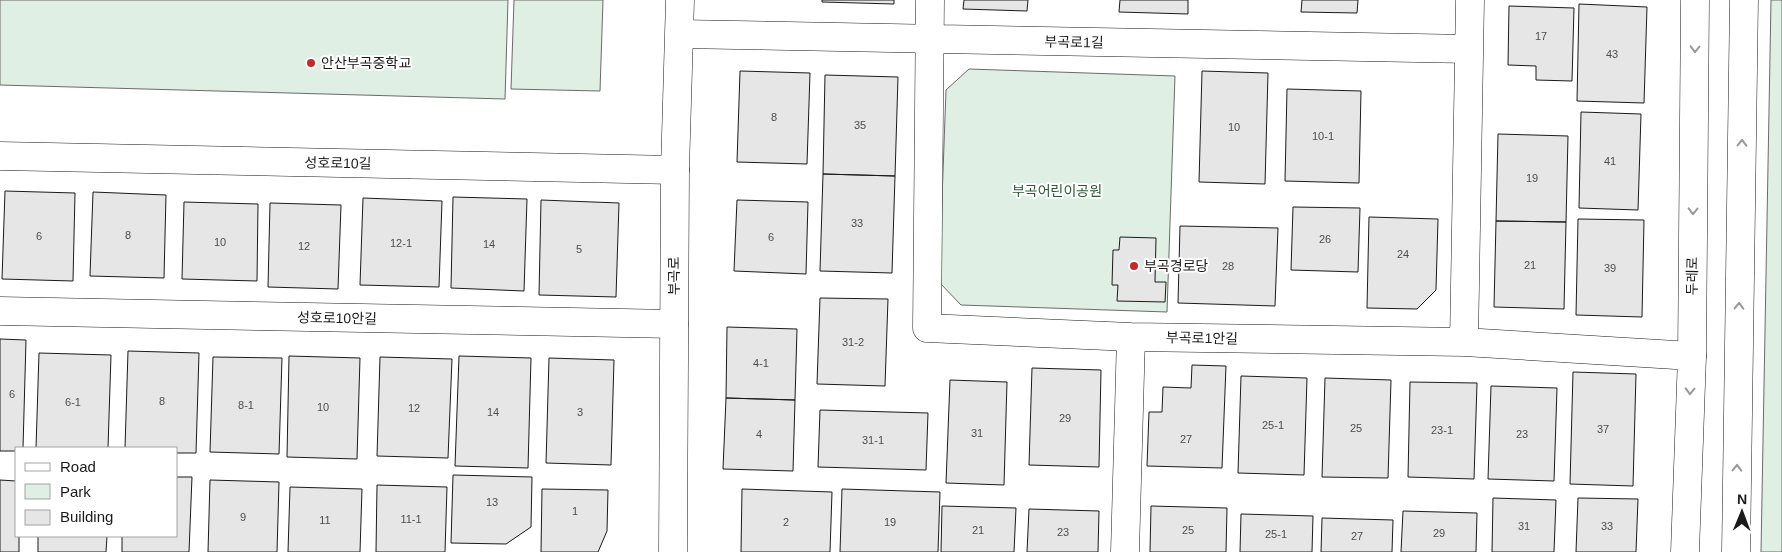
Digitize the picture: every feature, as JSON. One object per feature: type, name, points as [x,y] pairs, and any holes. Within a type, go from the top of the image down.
[{"type":"street","name":"부곡로","points":[[673,552],[675,170],[680,0]]},
{"type":"street","name":"부곡로1안길","points":[[930,0],[926,328],[1131,337],[1464,342],[1692,356]]},
{"type":"street","points":[[1464,342],[1470,0]]},
{"type":"street","name":"두레로","points":[[1685,552],[1692,356],[1695,0]]},
{"type":"street","points":[[1736,552],[1744,0]]},
{"type":"street","name":"부곡로1길","points":[[680,34],[1469,49]]},
{"type":"street","name":"성호로10길","points":[[0,156],[675,170]]},
{"type":"street","name":"성호로10안길","points":[[0,311],[674,324]]},
{"type":"street","points":[[1126,552],[1131,337]]},
{"type":"green space","points":[[0,0],[508,0],[505,99],[0,85]]},
{"type":"green space","points":[[514,0],[603,0],[600,91],[511,89]]},
{"type":"green space","points":[[1771,0],[1782,0],[1782,552],[1761,552]]},
{"type":"green space","name":"부곡어린이공원","points":[[969,69],[1175,76],[1167,312],[961,305],[939,282],[946,90]]},
{"type":"building","points":[[822,0],[894,0],[894,4],[822,2]]},
{"type":"building","points":[[964,0],[1028,0],[1027,11],[963,9]]},
{"type":"building","points":[[1120,0],[1188,0],[1188,14],[1119,12]]},
{"type":"building","points":[[1302,0],[1358,0],[1357,13],[1301,12]]},
{"type":"building","points":[[1579,4],[1647,7],[1644,103],[1577,101]]},
{"type":"building","points":[[1509,6],[1574,8],[1572,81],[1536,80],[1536,66],[1508,65]]},
{"type":"building","points":[[740,71],[810,73],[807,164],[737,162]]},
{"type":"building","points":[[1202,71],[1268,73],[1265,184],[1199,182]]},
{"type":"building","points":[[825,75],[898,77],[895,176],[823,174]]},
{"type":"building","points":[[1287,89],[1361,91],[1359,183],[1285,181]]},
{"type":"building","points":[[1581,112],[1641,114],[1638,210],[1579,208]]},
{"type":"building","points":[[1498,134],[1568,136],[1566,222],[1496,221]]},
{"type":"building","points":[[823,174],[895,176],[892,273],[820,271]]},
{"type":"building","points":[[5,191],[75,193],[73,281],[2,279]]},
{"type":"building","points":[[93,192],[166,195],[164,278],[90,276]]},
{"type":"building","points":[[453,197],[527,199],[524,291],[451,288]]},
{"type":"building","points":[[363,198],[442,201],[439,287],[360,285]]},
{"type":"building","points":[[541,200],[619,203],[616,297],[539,295]]},
{"type":"building","points":[[737,200],[808,202],[806,274],[734,271]]},
{"type":"building","points":[[184,202],[258,204],[257,281],[182,279]]},
{"type":"building","points":[[270,203],[341,205],[338,289],[268,287]]},
{"type":"building","points":[[1293,207],[1360,208],[1358,272],[1291,270]]},
{"type":"building","points":[[1369,217],[1438,219],[1436,290],[1417,309],[1367,308]]},
{"type":"building","points":[[1578,219],[1644,220],[1642,317],[1576,315]]},
{"type":"building","points":[[1496,221],[1566,222],[1564,309],[1494,307]]},
{"type":"building","points":[[1180,226],[1278,228],[1275,306],[1178,303]]},
{"type":"building","name":"부곡경로당","points":[[1120,237],[1156,238],[1155,282],[1166,282],[1165,302],[1117,301],[1118,285],[1112,285],[1113,250],[1119,250]]},
{"type":"building","points":[[820,298],[888,299],[885,386],[817,384]]},
{"type":"building","points":[[727,327],[797,329],[795,400],[726,398]]},
{"type":"building","points":[[0,339],[26,340],[23,447],[15,447],[15,451],[0,451]]},
{"type":"building","points":[[128,351],[199,353],[196,453],[178,453],[178,447],[125,447]]},
{"type":"building","points":[[39,353],[111,355],[108,447],[36,447]]},
{"type":"building","points":[[289,356],[360,358],[357,459],[287,457]]},
{"type":"building","points":[[459,356],[531,358],[528,468],[455,466]]},
{"type":"building","points":[[213,357],[282,358],[279,454],[210,452]]},
{"type":"building","points":[[380,357],[452,359],[448,458],[377,456]]},
{"type":"building","points":[[549,358],[614,360],[611,465],[546,463]]},
{"type":"building","points":[[1192,365],[1226,366],[1222,468],[1147,466],[1149,412],[1162,412],[1163,387],[1191,388]]},
{"type":"building","points":[[1032,368],[1101,370],[1099,467],[1029,465]]},
{"type":"building","points":[[1573,372],[1636,374],[1633,486],[1570,484]]},
{"type":"building","points":[[1241,376],[1307,378],[1304,475],[1238,473]]},
{"type":"building","points":[[1325,378],[1391,380],[1388,478],[1322,477]]},
{"type":"building","points":[[950,380],[1007,382],[1004,485],[946,483]]},
{"type":"building","points":[[1410,382],[1477,383],[1474,479],[1408,477]]},
{"type":"building","points":[[1491,386],[1557,388],[1554,481],[1488,479]]},
{"type":"building","points":[[726,398],[795,400],[793,471],[723,469]]},
{"type":"building","points":[[820,410],[928,413],[926,470],[818,467]]},
{"type":"building","points":[[453,475],[532,477],[531,527],[506,544],[451,543]]},
{"type":"building","points":[[178,477],[192,477],[189,552],[122,552],[122,537],[178,537]]},
{"type":"building","points":[[0,480],[15,481],[15,537],[19,537],[19,552],[0,552]]},
{"type":"building","points":[[210,480],[279,482],[277,552],[208,552]]},
{"type":"building","points":[[377,485],[447,487],[445,552],[376,552]]},
{"type":"building","points":[[290,487],[362,489],[360,552],[288,552]]},
{"type":"building","points":[[542,489],[608,490],[607,531],[598,552],[541,552]]},
{"type":"building","points":[[742,489],[832,492],[830,552],[741,552]]},
{"type":"building","points":[[842,489],[940,492],[938,552],[840,552]]},
{"type":"building","points":[[1493,498],[1556,500],[1554,552],[1492,552]]},
{"type":"building","points":[[1578,498],[1638,499],[1636,552],[1576,552]]},
{"type":"building","points":[[942,506],[1016,508],[1014,552],[941,552]]},
{"type":"building","points":[[1151,506],[1227,508],[1226,552],[1150,552]]},
{"type":"building","points":[[1029,509],[1099,511],[1098,552],[1027,552]]},
{"type":"building","points":[[1403,511],[1477,513],[1476,552],[1401,552]]},
{"type":"building","points":[[1241,514],[1313,516],[1312,552],[1240,552]]},
{"type":"building","points":[[1322,518],[1393,520],[1392,552],[1321,552]]},
{"type":"building","points":[[38,537],[107,537],[106,552],[38,552]]},
{"type":"place","name":"안산부곡중학교","points":[[311,63]]},
{"type":"place","name":"부곡경로당","points":[[1134,266]]}]
